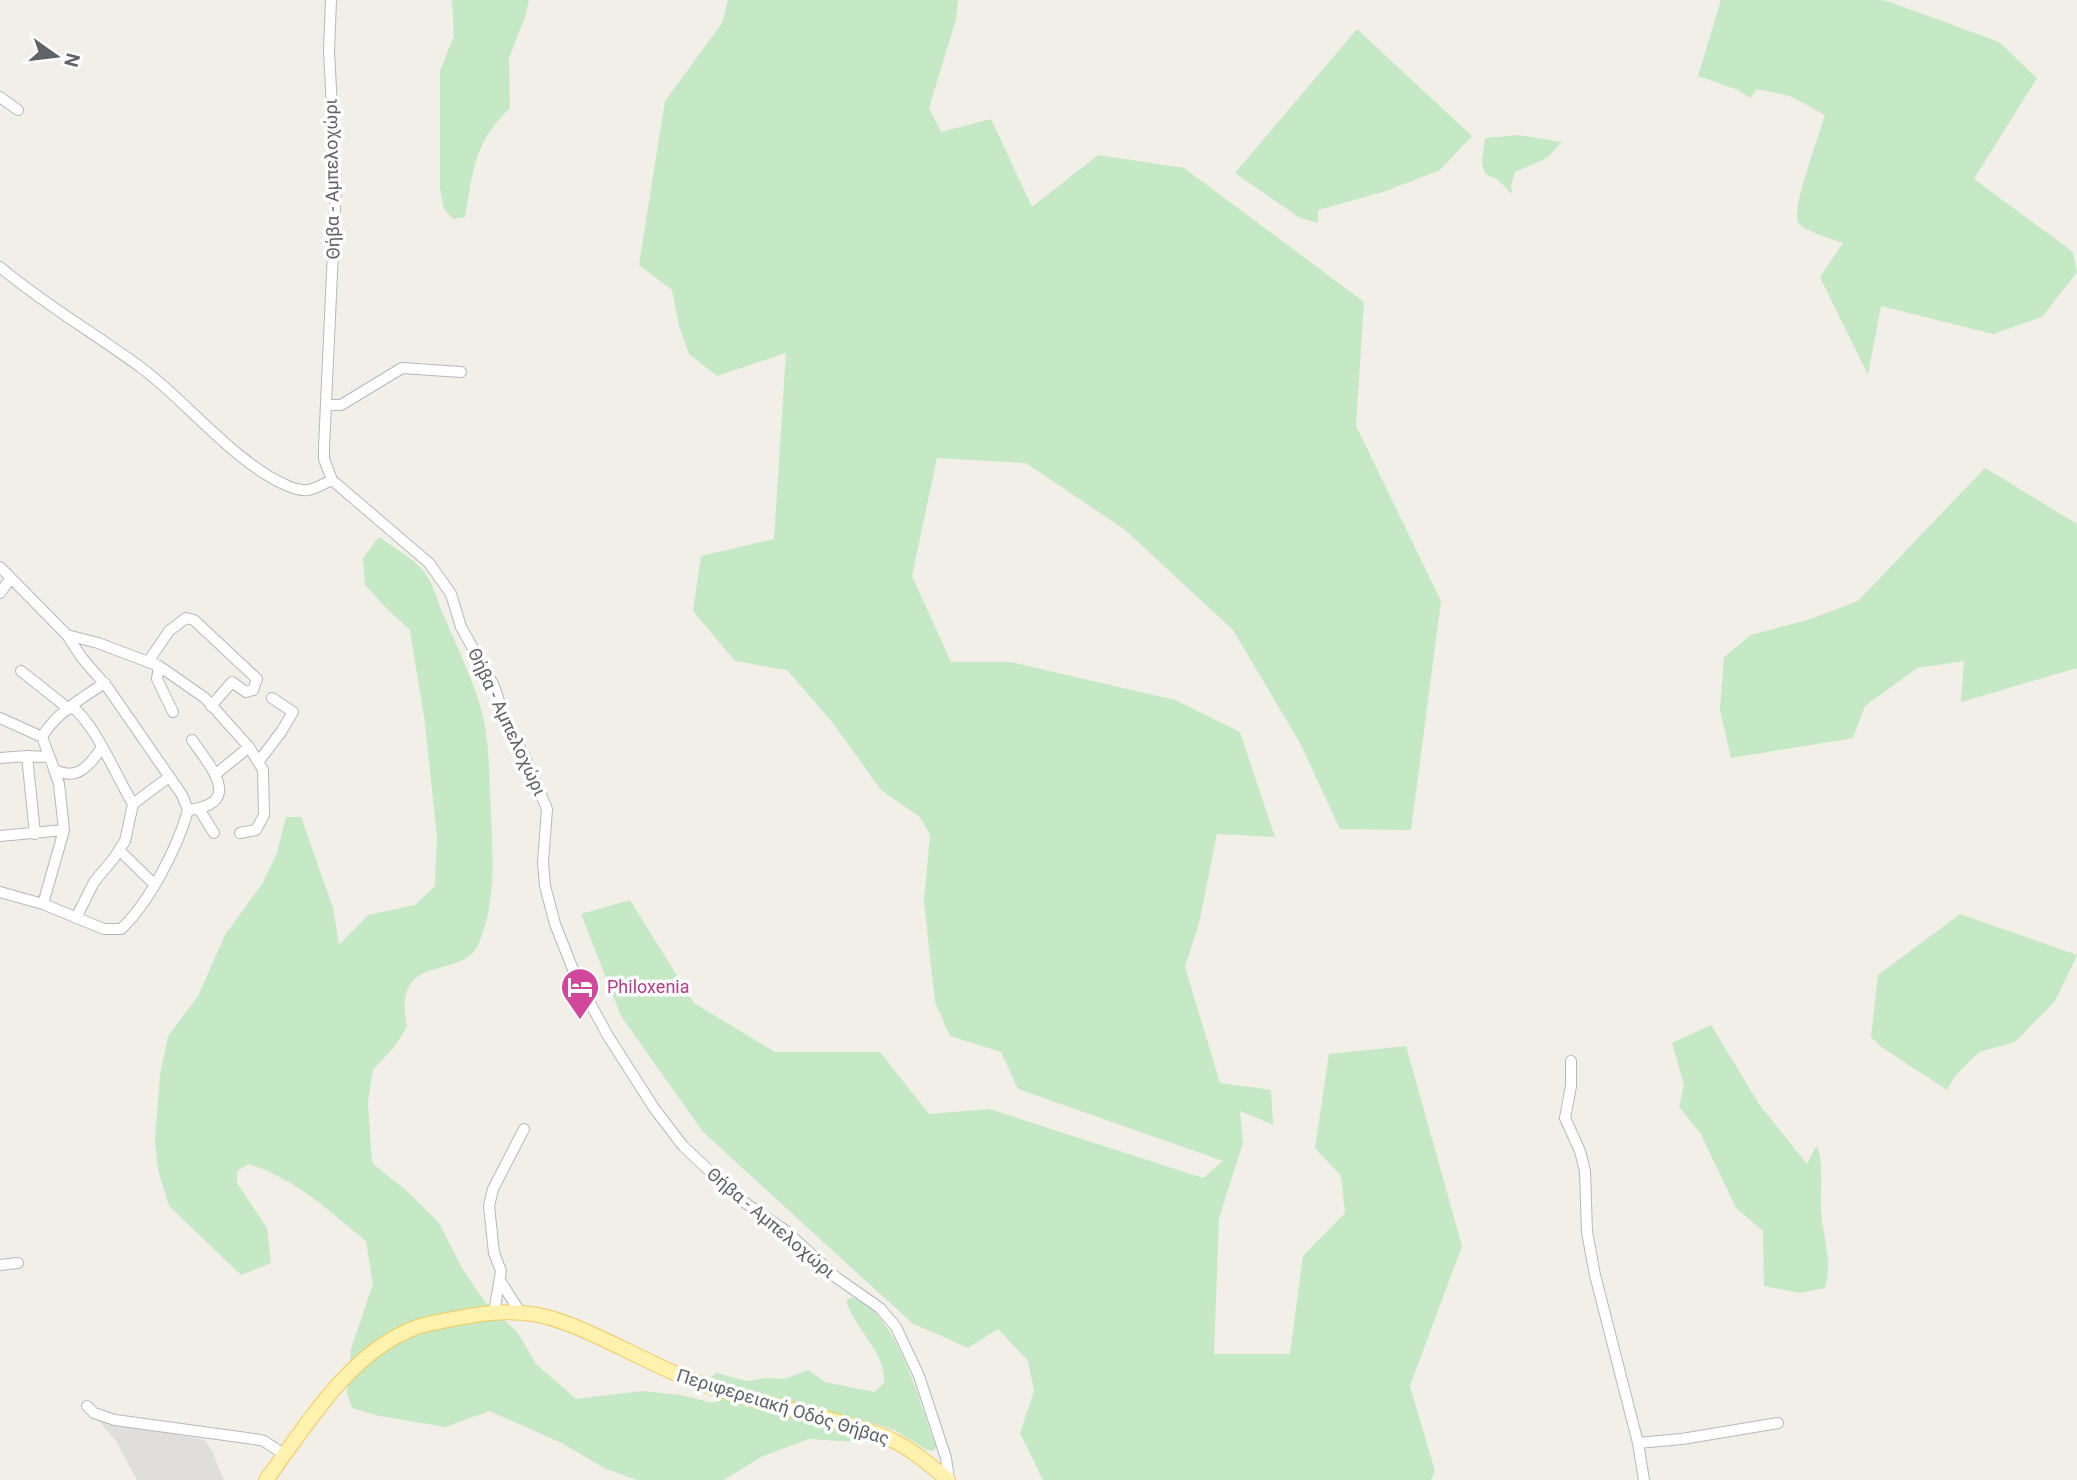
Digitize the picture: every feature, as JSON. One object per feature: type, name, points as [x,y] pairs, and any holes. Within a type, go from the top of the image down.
[{"type":"main road","name":"Περιφερειακή Οδός Θήβας","points":[[266,1480],[347,1377],[384,1343],[417,1327],[494,1313],[520,1312],[561,1321],[690,1381],[870,1431],[913,1452],[949,1480]]},
{"type":"street","name":"Θήβα - Αμπελοχώρι","points":[[331,0],[329,51],[336,186],[324,459],[332,480],[429,563],[451,594],[461,627],[494,686],[508,729],[525,758],[547,809],[543,862],[545,886],[555,924],[576,977],[608,1036],[654,1108],[683,1146],[744,1202],[786,1231],[837,1278],[880,1308],[896,1327],[919,1376],[946,1458],[949,1480]]},
{"type":"street","points":[[0,97],[18,110]]},
{"type":"street","points":[[0,267],[42,301],[143,370],[239,454],[266,474],[306,491],[312,491],[332,480]]},
{"type":"street","points":[[327,405],[341,405],[402,368],[461,372]]},
{"type":"street","points":[[0,567],[66,635],[105,683],[182,795],[214,833]]},
{"type":"street","points":[[0,593],[10,579]]},
{"type":"street","points":[[173,712],[153,664],[169,631],[186,618],[194,620],[257,680],[253,690],[246,692],[232,682],[211,706]]},
{"type":"street","points":[[66,635],[98,643],[153,664],[192,688],[249,747],[263,770],[264,815],[256,830],[240,833]]},
{"type":"street","points":[[21,671],[82,714],[133,804]]},
{"type":"street","points":[[42,737],[70,708],[105,683]]},
{"type":"street","points":[[259,761],[293,712],[272,698]]},
{"type":"street","points":[[0,718],[42,737],[60,784],[64,830],[43,904]]},
{"type":"street","points":[[0,891],[43,904],[104,929],[121,929],[144,902],[193,809],[217,797],[221,789],[216,774],[192,740]]},
{"type":"street","points":[[216,774],[249,747]]},
{"type":"street","points":[[54,769],[66,775],[77,775],[90,765],[101,749]]},
{"type":"street","points":[[27,756],[35,834]]},
{"type":"street","points":[[0,758],[48,757]]},
{"type":"street","points":[[76,918],[94,882],[120,852],[133,804],[169,777]]},
{"type":"street","points":[[0,836],[64,830]]},
{"type":"street","points":[[120,852],[154,884]]},
{"type":"street","points":[[1571,1061],[1571,1086],[1566,1118],[1580,1150],[1585,1171],[1585,1210],[1593,1265],[1644,1480]]},
{"type":"street","points":[[494,1313],[501,1271],[494,1253],[489,1206],[493,1189],[524,1129]]},
{"type":"street","points":[[0,1265],[18,1263]]},
{"type":"street","points":[[500,1280],[520,1312]]},
{"type":"street","points":[[87,1406],[94,1413],[115,1420],[264,1441],[285,1455]]},
{"type":"street","points":[[1637,1443],[1682,1439],[1778,1423]]},
{"type":"shaded area","points":[[98,1420],[205,1440],[224,1480],[137,1480],[116,1441]]},
{"type":"green space","points":[[452,0],[529,0],[509,58],[510,108],[482,145],[473,170],[465,217],[453,219],[444,209],[440,188],[440,71],[454,36]]},
{"type":"green space","points":[[728,0],[958,0],[956,19],[929,108],[941,132],[991,119],[1032,207],[1098,155],[1184,168],[1364,302],[1356,426],[1441,601],[1411,830],[1340,829],[1300,743],[1233,630],[1124,529],[1026,463],[937,458],[912,576],[951,662],[1011,662],[1175,700],[1240,732],[1275,837],[1217,834],[1199,923],[1185,967],[1220,1083],[1271,1090],[1273,1125],[1240,1111],[1243,1143],[1219,1218],[1214,1354],[1290,1354],[1303,1256],[1345,1213],[1341,1176],[1315,1148],[1329,1054],[1406,1046],[1462,1246],[1410,1386],[1435,1471],[1431,1480],[1043,1480],[1020,1433],[1034,1391],[1028,1361],[998,1329],[968,1348],[912,1323],[703,1132],[621,1016],[581,914],[630,900],[694,1003],[775,1052],[880,1052],[929,1114],[989,1109],[1203,1178],[1223,1161],[1018,1089],[1001,1052],[950,1036],[935,1002],[924,901],[930,835],[920,817],[881,790],[832,722],[787,670],[735,661],[693,611],[701,556],[774,539],[786,353],[717,376],[689,354],[679,326],[672,290],[639,265],[665,101],[722,23]]},
{"type":"green space","points":[[1721,0],[1890,2],[1999,42],[2037,78],[1974,179],[2073,252],[2077,272],[2042,317],[1993,334],[1881,306],[1868,375],[1820,277],[1843,243],[1812,232],[1798,222],[1802,187],[1825,115],[1790,96],[1757,89],[1750,98],[1738,90],[1698,76]]},
{"type":"green space","points":[[1357,29],[1472,136],[1440,170],[1383,192],[1318,210],[1318,223],[1300,218],[1235,173]]},
{"type":"green space","points":[[1519,135],[1562,142],[1547,158],[1515,172],[1511,184],[1512,194],[1497,179],[1485,174],[1482,163],[1485,138]]},
{"type":"green space","points":[[1985,468],[2077,524],[2077,668],[1961,702],[1964,661],[1917,668],[1865,706],[1853,738],[1731,758],[1720,710],[1724,657],[1751,635],[1811,619],[1858,601]]},
{"type":"green space","points":[[379,537],[422,568],[428,577],[477,695],[487,744],[492,861],[489,911],[479,943],[470,955],[418,976],[409,986],[405,1002],[407,1027],[394,1047],[373,1070],[368,1102],[372,1163],[407,1191],[439,1223],[463,1270],[485,1302],[518,1333],[536,1364],[576,1399],[641,1391],[681,1395],[712,1403],[725,1398],[857,1431],[870,1439],[858,1442],[808,1439],[761,1457],[724,1480],[637,1480],[604,1468],[562,1443],[489,1411],[445,1427],[380,1416],[352,1408],[347,1393],[351,1349],[373,1284],[366,1241],[297,1187],[249,1164],[237,1171],[237,1183],[267,1228],[271,1263],[241,1275],[169,1206],[158,1170],[155,1140],[160,1075],[168,1036],[198,996],[225,935],[262,884],[277,853],[286,817],[301,817],[333,908],[339,945],[368,915],[415,905],[435,886],[437,837],[425,723],[410,630],[365,585],[363,558]]},
{"type":"green space","points":[[1960,914],[2077,955],[2055,1001],[2015,1042],[1979,1052],[1955,1076],[1947,1090],[1880,1046],[1871,1037],[1878,975]]},
{"type":"green space","points":[[1711,1025],[1759,1104],[1807,1164],[1817,1145],[1821,1169],[1821,1211],[1828,1259],[1825,1288],[1800,1293],[1764,1286],[1763,1231],[1736,1208],[1701,1134],[1679,1107],[1684,1085],[1672,1043]]},
{"type":"green space","points":[[853,1297],[871,1308],[893,1337],[917,1393],[936,1447],[934,1451],[927,1450],[894,1430],[756,1394],[710,1378],[716,1373],[746,1381],[784,1379],[808,1370],[825,1382],[874,1392],[884,1383],[883,1371],[875,1350],[850,1311],[846,1300]]},
{"type":"place","name":"Philoxenia","points":[[580,1021]]}]
